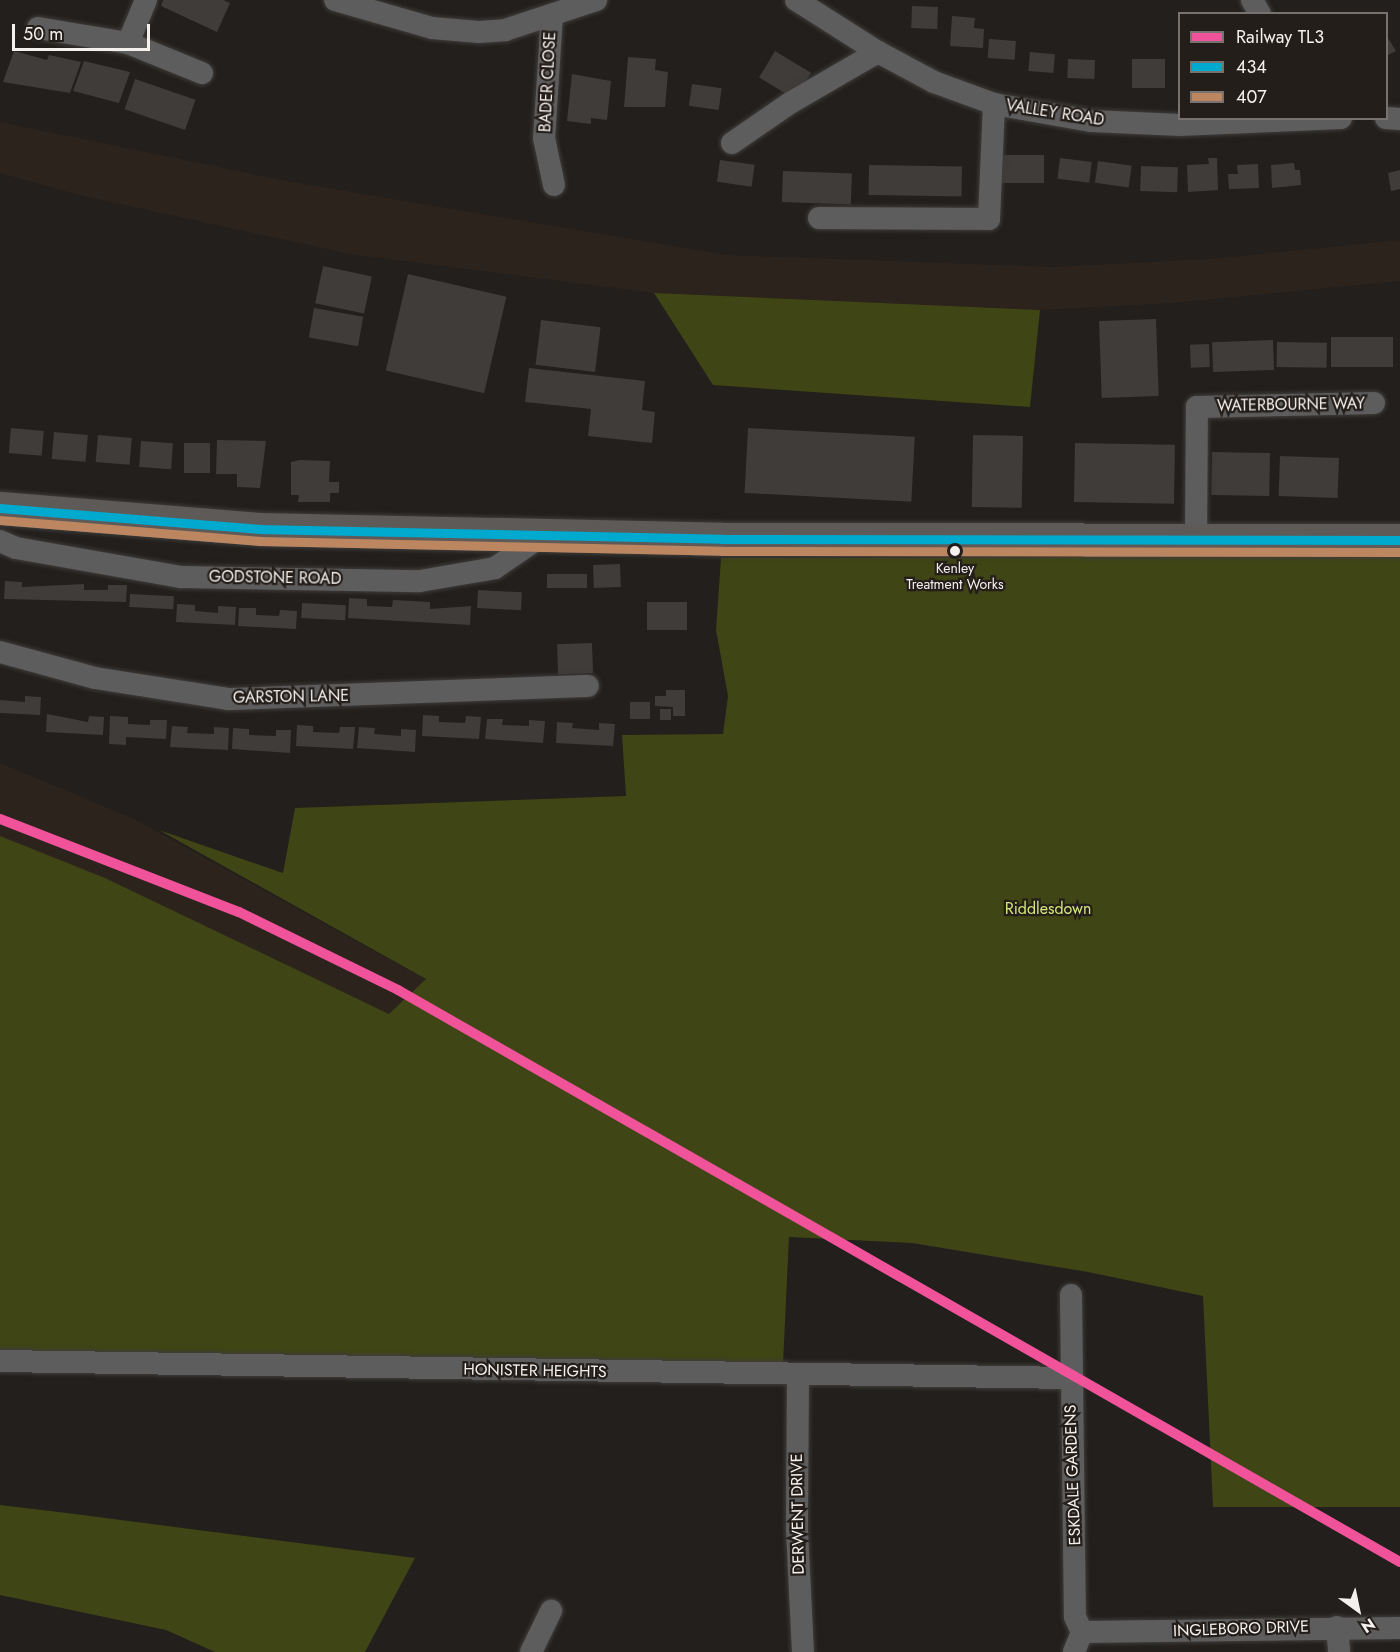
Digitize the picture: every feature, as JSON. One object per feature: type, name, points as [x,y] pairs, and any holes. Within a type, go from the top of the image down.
[{"type":"highway","points":[[0,508],[196,527],[543,536],[1400,540]]},
{"type":"street","points":[[128,43],[146,0]]},
{"type":"street","points":[[335,0],[432,28],[479,32],[505,30],[597,0]]},
{"type":"street","name":"VALLEY ROAD","points":[[796,0],[878,52],[934,82],[994,104],[1091,121],[1180,125],[1295,120]]},
{"type":"street","name":"BADER CLOSE","points":[[552,15],[544,138],[555,185]]},
{"type":"street","points":[[38,28],[128,43],[202,73]]},
{"type":"street","points":[[732,143],[790,103],[878,52]]},
{"type":"street","points":[[819,218],[989,219],[994,104]]},
{"type":"street","name":"WATERBOURNE WAY","points":[[1196,540],[1197,407],[1374,403]]},
{"type":"street","name":"GODSTONE ROAD","points":[[0,541],[16,548],[181,577],[420,581],[495,568],[543,536]]},
{"type":"street","name":"GARSTON LANE","points":[[0,652],[95,678],[229,699],[588,686]]},
{"type":"street","name":"ESKDALE GARDENS","points":[[1071,1295],[1070,1378],[1075,1617],[1078,1642]]},
{"type":"street","name":"HONISTER HEIGHTS","points":[[0,1360],[798,1376],[1070,1378]]},
{"type":"street","name":"DERWENT DRIVE","points":[[798,1376],[797,1530],[803,1652]]},
{"type":"street","points":[[531,1652],[551,1611]]},
{"type":"street","points":[[1336,1627],[1339,1652]]},
{"type":"street","name":"INGLEBORO DRIVE","points":[[1078,1642],[1336,1627],[1400,1628]]},
{"type":"shaded area","points":[[0,122],[281,180],[725,255],[1055,267],[1210,259],[1400,240],[1400,281],[1172,303],[1040,310],[654,293],[350,254],[79,195],[0,173]]},
{"type":"shaded area","points":[[0,763],[132,818],[427,980],[389,1014],[105,878],[0,839]]},
{"type":"green space","points":[[654,293],[1040,310],[1030,407],[713,385]]},
{"type":"green space","name":"Riddlesdown","points":[[1400,556],[1400,1507],[1213,1507],[1203,1296],[1088,1272],[912,1243],[789,1237],[783,1364],[0,1351],[0,836],[105,878],[389,1014],[426,979],[159,830],[283,873],[295,808],[626,796],[622,735],[723,734],[728,696],[716,630],[721,558]]},
{"type":"green space","points":[[0,1505],[415,1558],[365,1652],[215,1652],[166,1630],[0,1595]]},
{"type":"building","points":[[163,0],[223,0],[230,3],[217,32],[161,6]]},
{"type":"building","points":[[912,6],[938,7],[937,29],[911,28]]},
{"type":"building","points":[[952,16],[975,18],[974,28],[984,29],[983,48],[950,46]]},
{"type":"building","points":[[1388,38],[1396,51],[1388,55]]},
{"type":"building","points":[[989,39],[1016,41],[1015,60],[988,58]]},
{"type":"building","points":[[14,51],[47,60],[49,55],[81,62],[70,93],[3,82]]},
{"type":"building","points":[[775,51],[811,73],[795,99],[759,78]]},
{"type":"building","points":[[1030,52],[1055,54],[1053,73],[1028,71]]},
{"type":"building","points":[[628,57],[656,59],[655,70],[668,72],[665,107],[624,107]]},
{"type":"building","points":[[1068,59],[1095,60],[1094,79],[1067,78]]},
{"type":"building","points":[[1132,59],[1165,59],[1165,88],[1132,88]]},
{"type":"building","points":[[84,61],[130,72],[119,103],[73,91]]},
{"type":"building","points":[[572,74],[611,81],[607,120],[591,118],[591,124],[567,121]]},
{"type":"building","points":[[135,79],[196,100],[185,130],[125,109]]},
{"type":"building","points":[[692,84],[722,88],[719,110],[689,106]]},
{"type":"building","points":[[998,155],[1044,155],[1044,183],[998,183]]},
{"type":"building","points":[[1060,158],[1092,162],[1089,183],[1057,179]]},
{"type":"building","points":[[1208,158],[1217,158],[1218,190],[1188,192],[1187,165],[1209,164]]},
{"type":"building","points":[[720,160],[755,165],[752,187],[717,182]]},
{"type":"building","points":[[1098,161],[1132,166],[1129,188],[1095,183]]},
{"type":"building","points":[[1294,163],[1295,170],[1300,170],[1301,185],[1272,188],[1271,165]]},
{"type":"building","points":[[1258,164],[1259,188],[1229,189],[1228,174],[1238,174],[1237,165]]},
{"type":"building","points":[[869,165],[962,167],[961,197],[868,195]]},
{"type":"building","points":[[1141,166],[1178,167],[1177,192],[1140,191]]},
{"type":"building","points":[[1400,170],[1400,189],[1391,191],[1388,173]]},
{"type":"building","points":[[783,171],[852,173],[851,204],[782,202]]},
{"type":"building","points":[[323,266],[372,276],[364,314],[315,303]]},
{"type":"building","points":[[408,274],[506,297],[484,393],[386,370]]},
{"type":"building","points":[[314,308],[363,317],[358,346],[309,338]]},
{"type":"building","points":[[1156,319],[1159,396],[1102,398],[1099,321]]},
{"type":"building","points":[[541,320],[601,327],[595,372],[536,365]]},
{"type":"building","points":[[1331,337],[1393,337],[1393,367],[1331,367]]},
{"type":"building","points":[[1273,340],[1274,370],[1213,372],[1212,342]]},
{"type":"building","points":[[1277,342],[1327,343],[1327,368],[1277,367]]},
{"type":"building","points":[[1209,344],[1210,367],[1191,368],[1190,345]]},
{"type":"building","points":[[529,368],[645,381],[642,410],[655,412],[652,443],[588,436],[591,409],[525,402]]},
{"type":"building","points":[[11,428],[44,431],[42,456],[9,453]]},
{"type":"building","points":[[748,428],[915,437],[911,502],[745,493]]},
{"type":"building","points":[[54,432],[88,435],[86,462],[52,459]]},
{"type":"building","points":[[98,435],[132,438],[130,465],[96,462]]},
{"type":"building","points":[[973,435],[1023,436],[1022,508],[972,507]]},
{"type":"building","points":[[217,440],[266,441],[260,488],[237,487],[237,474],[216,474]]},
{"type":"building","points":[[141,441],[173,443],[171,469],[139,467]]},
{"type":"building","points":[[184,443],[210,443],[210,473],[184,473]]},
{"type":"building","points":[[1075,443],[1175,445],[1174,504],[1074,502]]},
{"type":"building","points":[[1212,452],[1270,453],[1269,496],[1211,495]]},
{"type":"building","points":[[1280,456],[1339,458],[1338,498],[1279,496]]},
{"type":"building","points":[[330,461],[329,482],[339,482],[339,493],[330,493],[330,502],[298,502],[299,495],[291,495],[291,462]]},
{"type":"building","points":[[620,564],[621,587],[594,588],[593,565]]},
{"type":"building","points":[[547,574],[587,574],[587,588],[547,588]]},
{"type":"building","points":[[5,581],[22,582],[22,587],[84,584],[84,590],[108,590],[108,585],[127,585],[126,602],[4,599]]},
{"type":"building","points":[[478,590],[522,592],[521,610],[477,608]]},
{"type":"building","points":[[130,594],[174,596],[173,609],[129,607]]},
{"type":"building","points":[[349,598],[367,599],[367,606],[392,607],[393,600],[430,602],[430,609],[471,606],[470,625],[348,618]]},
{"type":"building","points":[[647,602],[687,602],[687,630],[647,630]]},
{"type":"building","points":[[302,603],[346,605],[345,620],[301,618]]},
{"type":"building","points":[[177,604],[195,605],[195,611],[218,613],[218,606],[236,607],[235,625],[176,622]]},
{"type":"building","points":[[239,608],[256,608],[256,615],[279,616],[280,610],[297,611],[296,629],[238,626]]},
{"type":"building","points":[[592,643],[593,673],[558,674],[557,644]]},
{"type":"building","points":[[666,690],[685,690],[685,716],[673,716],[673,707],[655,706],[655,696],[666,696]]},
{"type":"building","points":[[25,696],[41,697],[40,715],[0,713],[0,700],[25,702]]},
{"type":"building","points":[[630,702],[650,702],[650,719],[630,719]]},
{"type":"building","points":[[660,709],[671,709],[671,720],[660,720]]},
{"type":"building","points":[[47,714],[88,722],[89,716],[104,717],[103,735],[46,732]]},
{"type":"building","points":[[423,715],[439,716],[439,722],[465,723],[466,716],[481,717],[479,739],[422,736]]},
{"type":"building","points":[[110,716],[128,717],[128,724],[150,725],[150,720],[167,720],[166,739],[126,737],[126,745],[109,744]]},
{"type":"building","points":[[487,719],[503,719],[502,725],[529,726],[529,720],[545,721],[543,743],[485,739]]},
{"type":"building","points":[[557,722],[573,723],[572,728],[599,730],[599,723],[615,724],[613,746],[556,743]]},
{"type":"building","points":[[297,725],[313,726],[313,732],[339,733],[340,727],[355,727],[353,749],[296,746]]},
{"type":"building","points":[[172,726],[188,727],[187,733],[214,734],[214,727],[229,728],[228,750],[170,747]]},
{"type":"building","points":[[359,727],[375,728],[374,734],[401,736],[401,729],[416,730],[415,752],[357,748]]},
{"type":"building","points":[[233,728],[249,729],[249,735],[276,736],[276,730],[291,730],[290,753],[232,749]]},
{"type":"rail line","name":"TL3","points":[[0,819],[239,912],[398,990],[1400,1562]]},
{"type":"transit line","name":"434","points":[[0,508],[259,529],[722,539],[1400,540]]},
{"type":"transit line","name":"407","points":[[0,520],[259,541],[722,551],[1400,552]]},
{"type":"place","name":"Kenley Treatment Works","points":[[955,551]]}]
